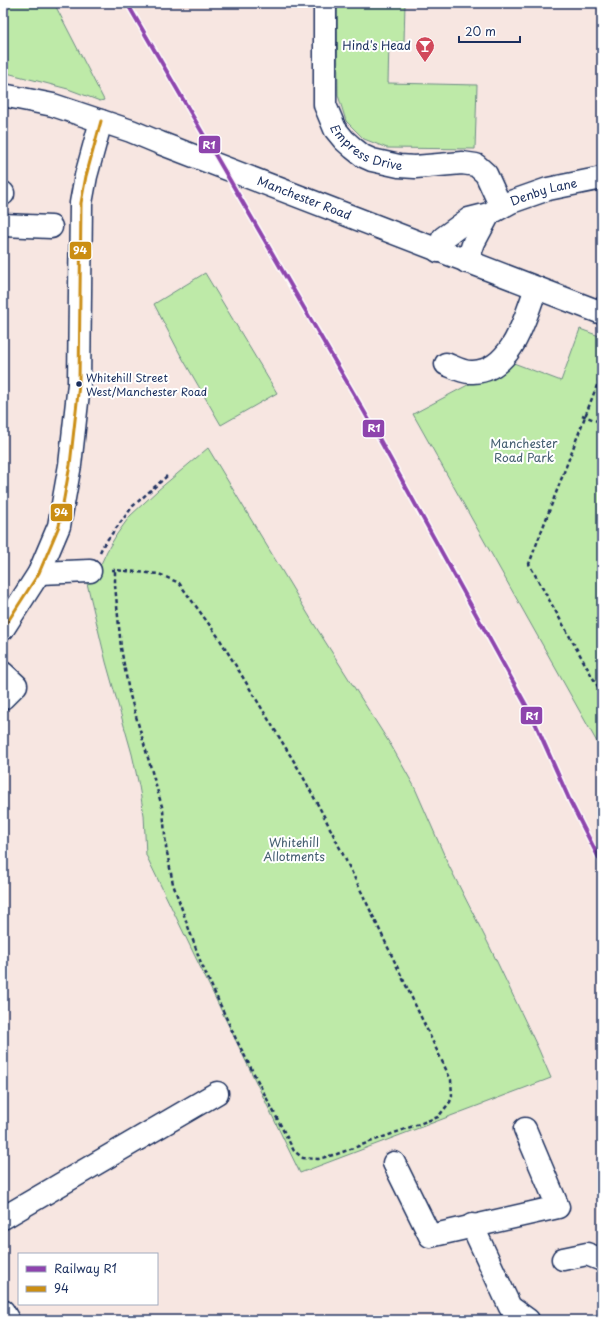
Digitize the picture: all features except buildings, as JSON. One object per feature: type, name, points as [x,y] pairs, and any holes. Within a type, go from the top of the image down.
[{"type":"street","name":"Empress Drive","points":[[325,3],[324,105],[329,118],[340,134],[363,156],[386,163],[414,167],[462,163],[476,165],[486,174],[495,211]]},
{"type":"street","name":"Manchester Road","points":[[3,96],[52,104],[131,131],[438,251],[602,313]]},
{"type":"street","points":[[3,629],[39,573],[59,526],[70,465],[78,384],[81,203],[86,176],[101,121]]},
{"type":"street","name":"Denby Lane","points":[[438,251],[443,238],[469,219],[495,211],[530,194],[602,178]]},
{"type":"street","points":[[467,262],[476,238],[495,211]]},
{"type":"street","points":[[3,225],[51,226]]},
{"type":"street","points":[[446,364],[471,373],[482,371],[496,364],[514,343],[521,330],[536,288]]},
{"type":"street","points":[[39,573],[90,571]]},
{"type":"street","points":[[3,673],[16,685],[3,698]]},
{"type":"street","points":[[3,1218],[217,1093]]},
{"type":"street","points":[[394,1164],[430,1236],[558,1207],[525,1128]]},
{"type":"street","points":[[472,1226],[510,1307],[528,1320]]},
{"type":"street","points":[[563,1259],[587,1254],[602,1260]]},
{"type":"street","points":[[3,1311],[8,1320]]},
{"type":"path","points":[[602,372],[529,564],[602,694]]},
{"type":"path","points":[[582,415],[602,423]]},
{"type":"path","points":[[115,570],[121,648],[129,692],[163,810],[166,847],[173,884],[201,963],[236,1039],[294,1151],[303,1158],[318,1159],[345,1152],[438,1117],[450,1102],[452,1096],[451,1080],[362,893],[301,773],[218,638],[179,583],[159,574],[115,570],[90,571],[104,544],[133,506],[167,476]]},
{"type":"path","points":[[551,494],[555,495]]},
{"type":"green space","points":[[3,3],[54,3],[104,100],[100,101],[68,89],[3,72]]},
{"type":"green space","points":[[337,3],[405,3],[404,42],[389,42],[388,83],[477,85],[475,149],[387,148],[364,139],[346,121],[338,95]]},
{"type":"green space","points":[[205,273],[277,393],[221,425],[180,354],[154,304]]},
{"type":"green space","name":"Manchester Road Park","points":[[580,329],[602,337],[602,751],[413,414],[511,362],[561,381]]},
{"type":"green space","name":"Whitehill Allotments","points":[[208,448],[314,624],[392,747],[414,786],[449,866],[488,943],[551,1078],[300,1173],[146,855],[144,815],[139,786],[132,754],[106,662],[86,579],[101,564],[117,534],[130,516]]},
{"type":"rail line","name":"R1","points":[[127,3],[365,413],[532,716],[570,801],[602,864]]},
{"type":"transit line","name":"94","points":[[3,629],[39,573],[59,526],[70,465],[79,384],[81,203],[86,176],[101,121]]},
{"type":"place","name":"Hind's Head","points":[[425,63]]},
{"type":"place","name":"Whitehill Street West/Manchester Road","points":[[79,384]]}]
